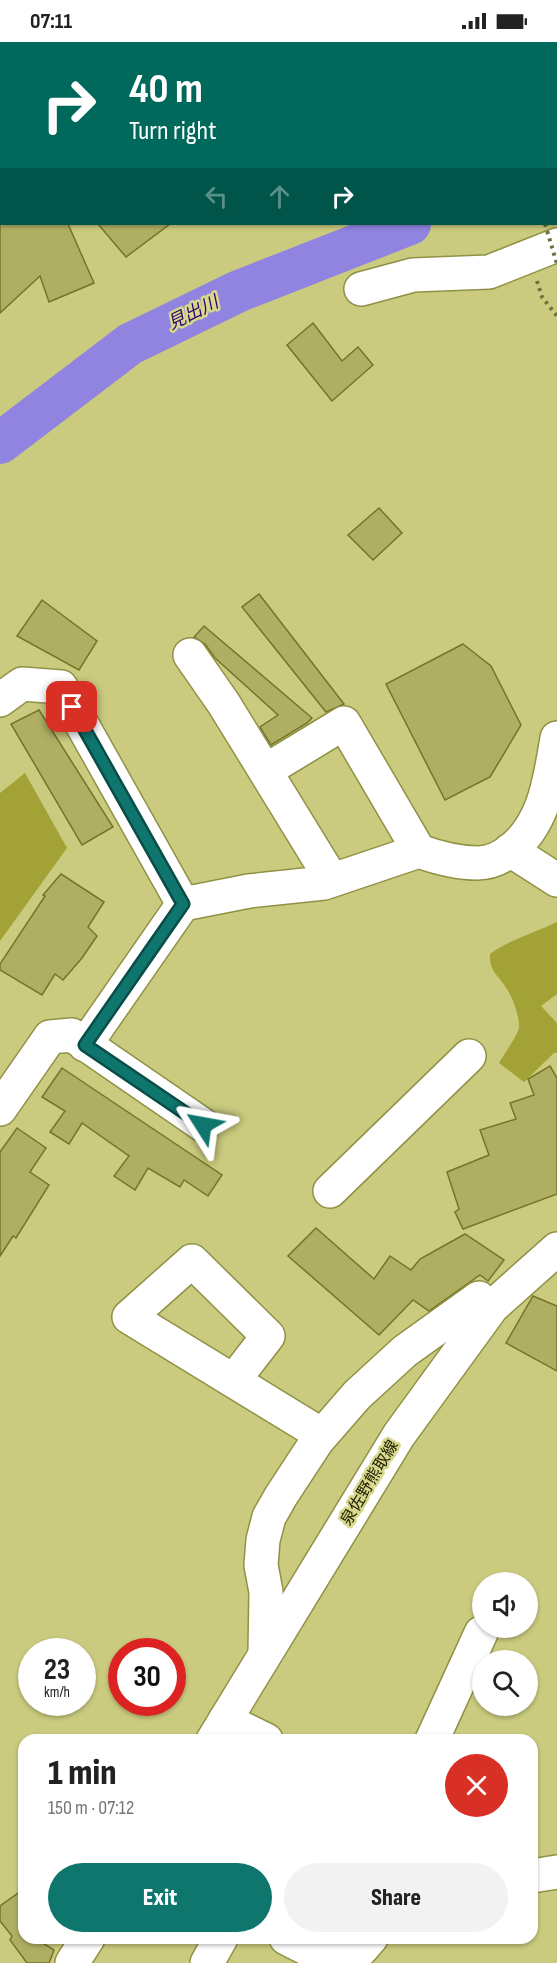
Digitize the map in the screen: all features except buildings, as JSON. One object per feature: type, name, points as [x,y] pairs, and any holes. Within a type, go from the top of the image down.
[{"type":"street","points":[[361,289],[413,275],[489,272],[548,254]]},
{"type":"street","points":[[190,655],[224,704],[332,880]]},
{"type":"street","points":[[0,700],[22,684],[61,687],[183,904]]},
{"type":"street","points":[[265,771],[344,723],[419,851]]},
{"type":"street","points":[[85,1045],[183,904],[249,891],[324,883],[419,851],[443,859],[479,864],[499,859],[521,842],[540,814],[550,781],[557,738]]},
{"type":"street","points":[[510,850],[557,880]]},
{"type":"street","points":[[0,1108],[50,1037],[72,1035],[203,1125]]},
{"type":"street","points":[[330,1191],[469,1056]]},
{"type":"street","name":"泉佐野熊取線","points":[[219,1730],[399,1436],[492,1308],[557,1249]]},
{"type":"street","points":[[265,1654],[266,1592],[261,1565],[263,1540],[269,1517],[280,1496],[322,1435],[357,1395],[405,1351],[479,1298]]},
{"type":"street","points":[[234,1380],[322,1435]]},
{"type":"street","points":[[435,1734],[479,1638]]},
{"type":"street","points":[[219,1730],[238,1734]]},
{"type":"street","points":[[538,1875],[557,1872]]},
{"type":"street","points":[[72,1963],[84,1944]]},
{"type":"street","points":[[207,1963],[217,1944]]},
{"type":"street","points":[[298,1944],[338,1960],[355,1956],[365,1944]]},
{"type":"path","points":[[545,225],[548,254],[542,297],[557,316]]},
{"type":"shaded area","points":[[25,773],[67,848],[0,941],[0,793]]},
{"type":"shaded area","points":[[557,922],[557,994],[541,1006],[557,1023],[557,1053],[554,1053],[524,1082],[499,1063],[516,1035],[519,1022],[510,994],[491,966],[490,954],[513,941]]},
{"type":"waterway","name":"見出川","points":[[0,443],[130,344],[239,291],[407,225]]},
{"type":"route","points":[[72,707],[183,904],[85,1045],[203,1125]]}]
